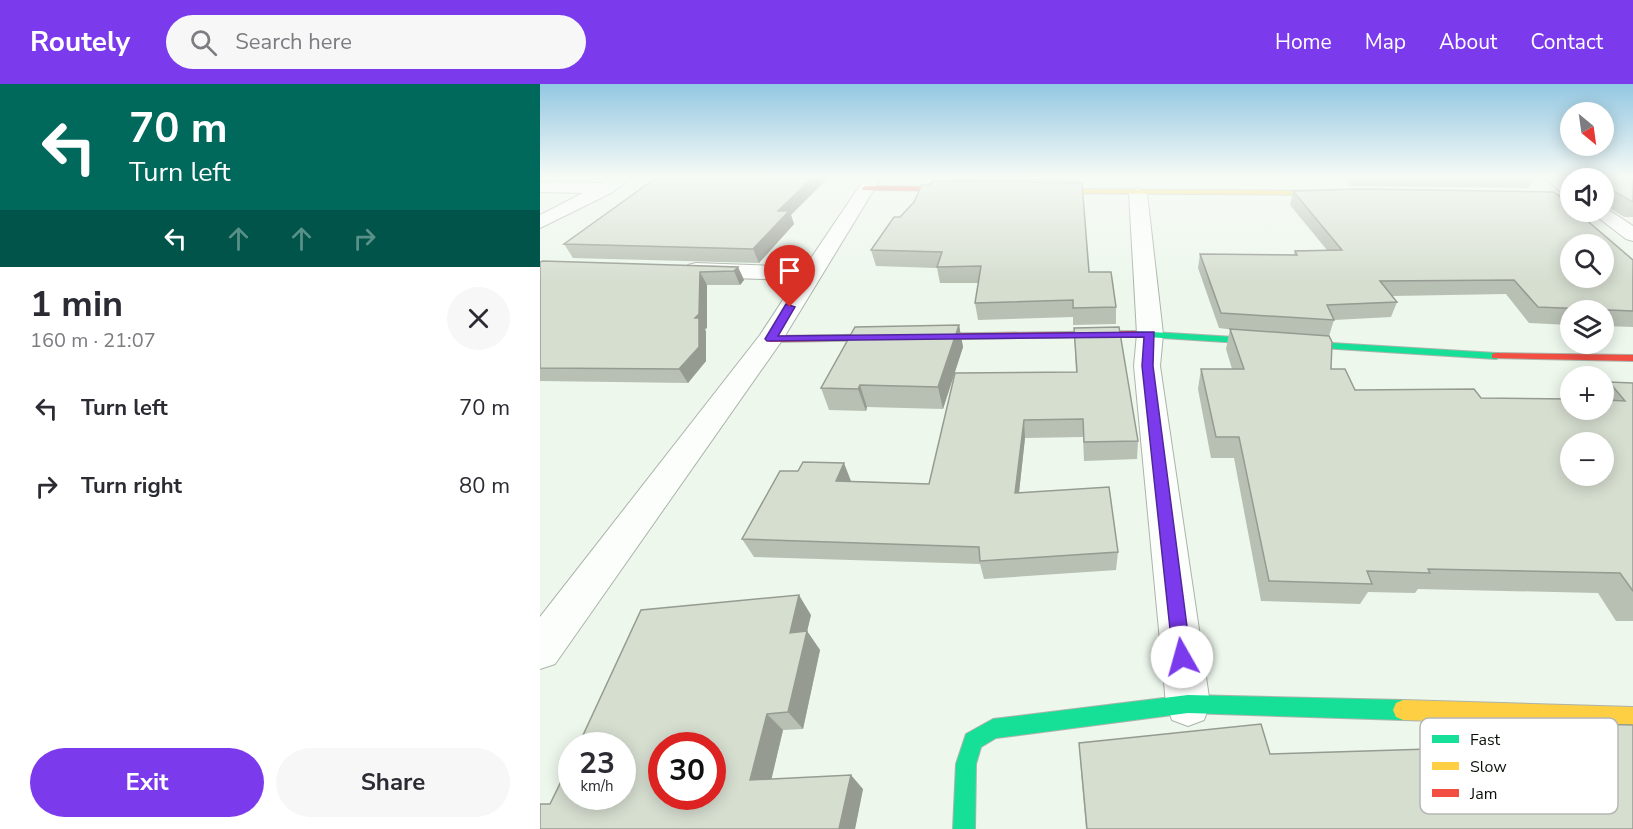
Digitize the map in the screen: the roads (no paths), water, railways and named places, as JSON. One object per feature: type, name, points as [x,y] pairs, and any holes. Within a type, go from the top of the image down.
[{"type":"street","points":[[540,222],[558,213]]},
{"type":"street","points":[[540,650],[770,339],[809,274],[850,213]]},
{"type":"street","points":[[1140,213],[1150,334],[1147,366],[1188,704]]},
{"type":"street","points":[[1625,222],[1633,235]]},
{"type":"street","points":[[681,270],[809,274]]},
{"type":"street","points":[[770,339],[1150,334],[1474,356],[1633,358]]},
{"type":"street","points":[[964,829],[966,764],[973,741],[993,729],[1188,704],[1633,717]]}]
